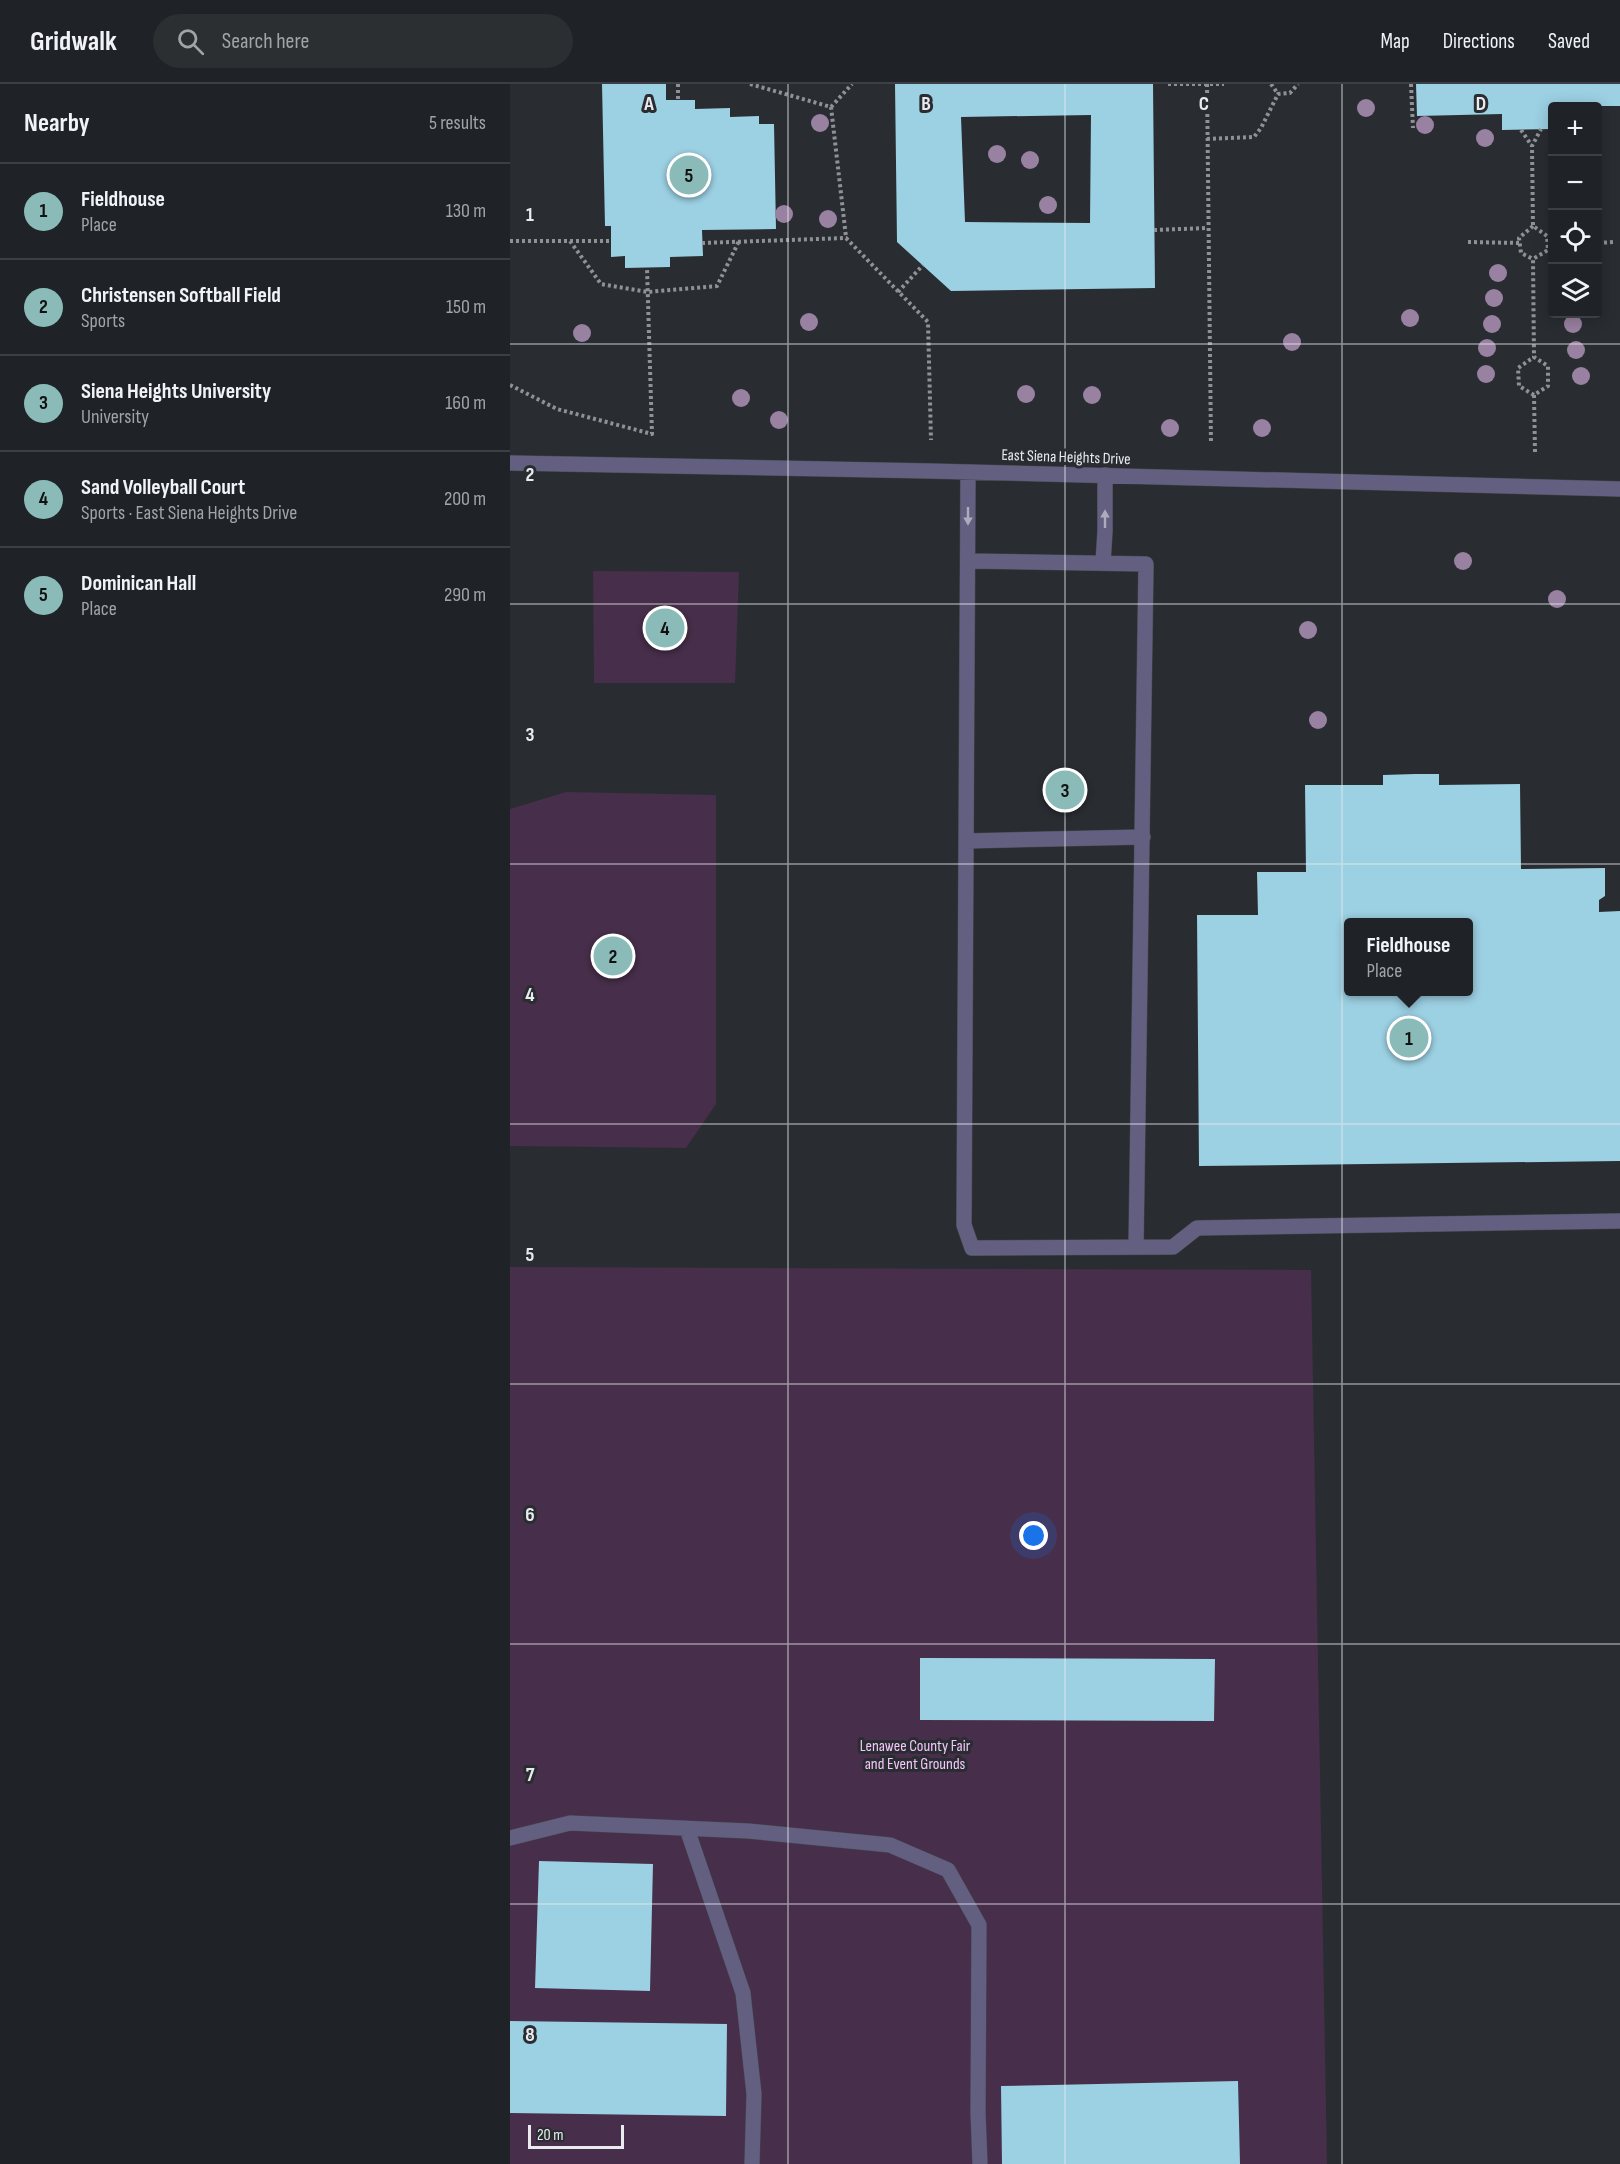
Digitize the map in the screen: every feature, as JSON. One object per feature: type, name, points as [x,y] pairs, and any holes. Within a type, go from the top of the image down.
[{"type":"street","name":"East Siena Heights Drive","points":[[510,463],[1620,489]]},
{"type":"street","points":[[968,472],[964,1225],[972,1248],[1173,1247],[1197,1228],[1620,1221]]},
{"type":"street","points":[[1103,563],[1105,476]]},
{"type":"street","points":[[968,561],[1146,564],[1136,1247]]},
{"type":"street","points":[[966,841],[1143,837]]},
{"type":"street","points":[[510,1838],[570,1823],[748,1831],[890,1845],[948,1870],[979,1925],[980,2164]]},
{"type":"street","points":[[687,1829],[743,1993],[754,2094],[752,2164]]},
{"type":"path","points":[[678,84],[678,100]]},
{"type":"path","points":[[750,84],[831,107]]},
{"type":"path","points":[[852,84],[831,107],[846,238],[928,322],[932,440]]},
{"type":"path","points":[[1168,84],[1224,84]]},
{"type":"path","points":[[1207,84],[1211,444]]},
{"type":"path","points":[[1271,84],[1278,94]]},
{"type":"path","points":[[1278,94],[1290,93],[1298,84]]},
{"type":"path","points":[[1411,84],[1413,128]]},
{"type":"path","points":[[1207,139],[1254,137],[1278,94]]},
{"type":"path","points":[[1533,226],[1532,146],[1541,129]]},
{"type":"path","points":[[1521,130],[1532,146]]},
{"type":"path","points":[[1533,226],[1519,238],[1521,253],[1533,259]]},
{"type":"path","points":[[1533,226],[1548,238]]},
{"type":"path","points":[[1154,230],[1208,228]]},
{"type":"path","points":[[702,243],[846,238]]},
{"type":"path","points":[[510,241],[611,241]]},
{"type":"path","points":[[570,241],[601,284],[648,292],[717,286],[739,241]]},
{"type":"path","points":[[1468,242],[1520,243]]},
{"type":"path","points":[[1602,243],[1613,243]]},
{"type":"path","points":[[1533,259],[1548,250]]},
{"type":"path","points":[[1533,259],[1534,357]]},
{"type":"path","points":[[898,292],[923,266]]},
{"type":"path","points":[[510,385],[557,409],[652,434],[647,268]]},
{"type":"path","points":[[1534,357],[1548,366],[1548,386],[1534,395]]},
{"type":"path","points":[[1534,357],[1518,368],[1519,386],[1534,395]]},
{"type":"path","points":[[1534,395],[1535,452]]},
{"type":"green space","points":[[593,571],[739,572],[735,683],[594,683]]},
{"type":"green space","points":[[566,792],[716,795],[716,1104],[686,1148],[510,1146],[510,809]]},
{"type":"green space","name":"Lenawee County Fair and Event Grounds","points":[[510,1267],[1311,1270],[1327,2164],[510,2164]]},
{"type":"building","points":[[602,84],[666,84],[666,100],[695,100],[695,109],[730,108],[730,117],[759,116],[759,124],[774,124],[776,229],[702,230],[703,256],[670,257],[670,267],[625,268],[625,256],[611,257],[611,226],[605,226]]},
{"type":"building","points":[[895,84],[1153,84],[1155,288],[951,291],[897,242]],"holes":[[[1091,115],[1090,223],[965,222],[961,117]]]},
{"type":"building","points":[[1416,84],[1620,84],[1620,106],[1602,106],[1602,102],[1548,102],[1548,129],[1502,130],[1502,114],[1417,116]]},
{"type":"building","points":[[1439,774],[1439,785],[1520,784],[1521,869],[1605,868],[1605,896],[1599,900],[1599,912],[1620,911],[1620,1161],[1199,1166],[1197,915],[1258,915],[1257,872],[1306,872],[1305,785],[1383,785],[1383,775]]},
{"type":"building","points":[[920,1658],[1215,1659],[1214,1721],[920,1720]]},
{"type":"building","points":[[539,1861],[653,1864],[650,1991],[535,1988]]},
{"type":"building","points":[[510,2021],[727,2024],[726,2116],[510,2113]]},
{"type":"building","points":[[1238,2081],[1240,2164],[1002,2164],[1001,2086]]},
{"type":"place","name":"Dominican Hall","points":[[689,175]]},
{"type":"place","name":"Sand Volleyball Court","points":[[665,628]]},
{"type":"place","name":"Siena Heights University","points":[[1065,790]]},
{"type":"place","name":"Christensen Softball Field","points":[[613,956]]},
{"type":"place","name":"Fieldhouse","points":[[1409,1038]]}]
